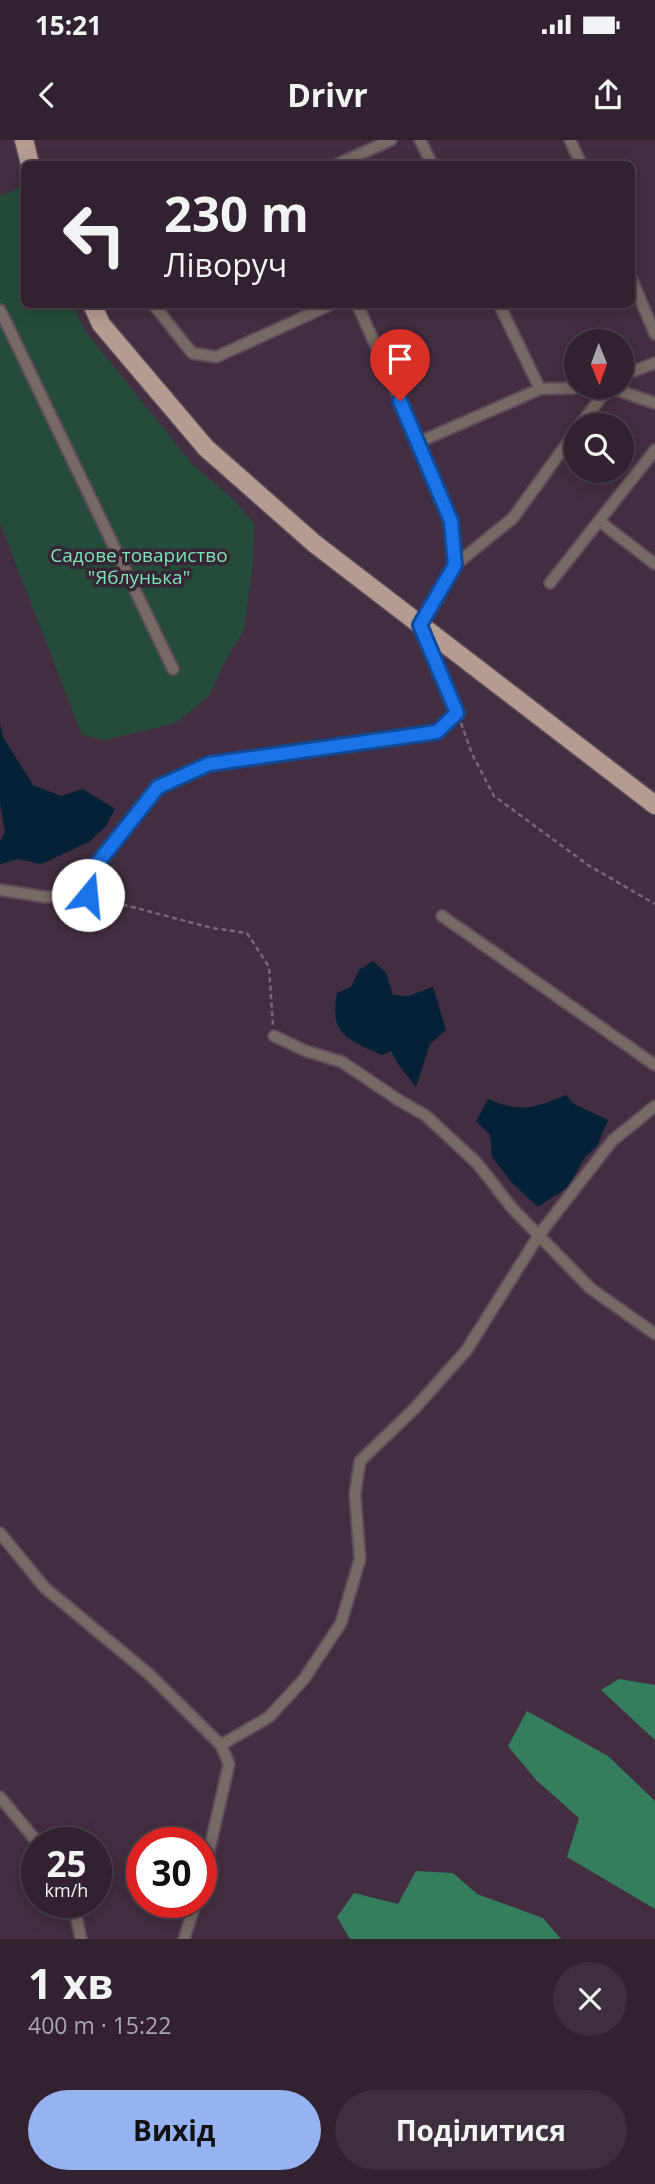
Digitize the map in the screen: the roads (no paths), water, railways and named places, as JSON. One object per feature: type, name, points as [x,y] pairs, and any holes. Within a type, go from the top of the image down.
[{"type":"main road","points":[[24,140],[29,161]]},
{"type":"main road","points":[[94,308],[101,324],[206,448],[316,544],[655,805]]},
{"type":"street","points":[[345,161],[391,140]]},
{"type":"street","points":[[421,140],[431,161]]},
{"type":"street","points":[[570,140],[580,161]]},
{"type":"street","points":[[635,287],[655,334]]},
{"type":"street","points":[[156,308],[192,353],[216,357],[323,308]]},
{"type":"street","points":[[360,308],[451,521],[455,565]]},
{"type":"street","points":[[501,308],[540,389]]},
{"type":"street","points":[[0,310],[173,669]]},
{"type":"street","points":[[634,371],[655,363]]},
{"type":"street","points":[[419,442],[540,389],[564,388]]},
{"type":"street","points":[[634,396],[655,404]]},
{"type":"street","points":[[0,890],[46,897],[88,895],[93,869],[158,787],[209,764],[437,732],[457,713],[420,625],[455,565],[513,518],[564,448]]},
{"type":"street","points":[[550,583],[655,450]]},
{"type":"street","points":[[599,521],[655,564]]},
{"type":"street","points":[[442,916],[655,1065]]},
{"type":"street","points":[[274,1036],[306,1051],[342,1062],[425,1115],[477,1163],[512,1208],[590,1288],[655,1334]]},
{"type":"street","points":[[221,1745],[269,1717],[304,1679],[341,1623],[360,1559],[355,1494],[360,1461],[414,1409],[466,1351],[540,1235],[612,1141],[655,1106]]},
{"type":"street","points":[[0,1533],[45,1588],[149,1674],[221,1745],[229,1764],[215,1827]]},
{"type":"street","points":[[0,1797],[25,1827]]},
{"type":"street","points":[[76,1918],[81,1939]]},
{"type":"street","points":[[184,1939],[191,1918]]},
{"type":"water","points":[[0,724],[3,737],[33,785],[61,796],[83,789],[115,809],[106,826],[89,842],[41,864],[18,859],[0,864],[0,841],[5,832],[0,803]]},
{"type":"water","points":[[373,961],[386,973],[393,995],[408,996],[433,987],[446,1030],[430,1044],[416,1087],[391,1051],[382,1055],[351,1040],[339,1027],[336,1019],[337,993],[351,987],[359,970]]},
{"type":"water","points":[[566,1095],[574,1104],[608,1120],[597,1146],[585,1157],[568,1187],[538,1207],[512,1183],[492,1157],[490,1135],[476,1121],[488,1099],[510,1106],[528,1107]]},
{"type":"park label","name":"Садове товариство \"Яблунька\"","points":[[139,566]]}]
